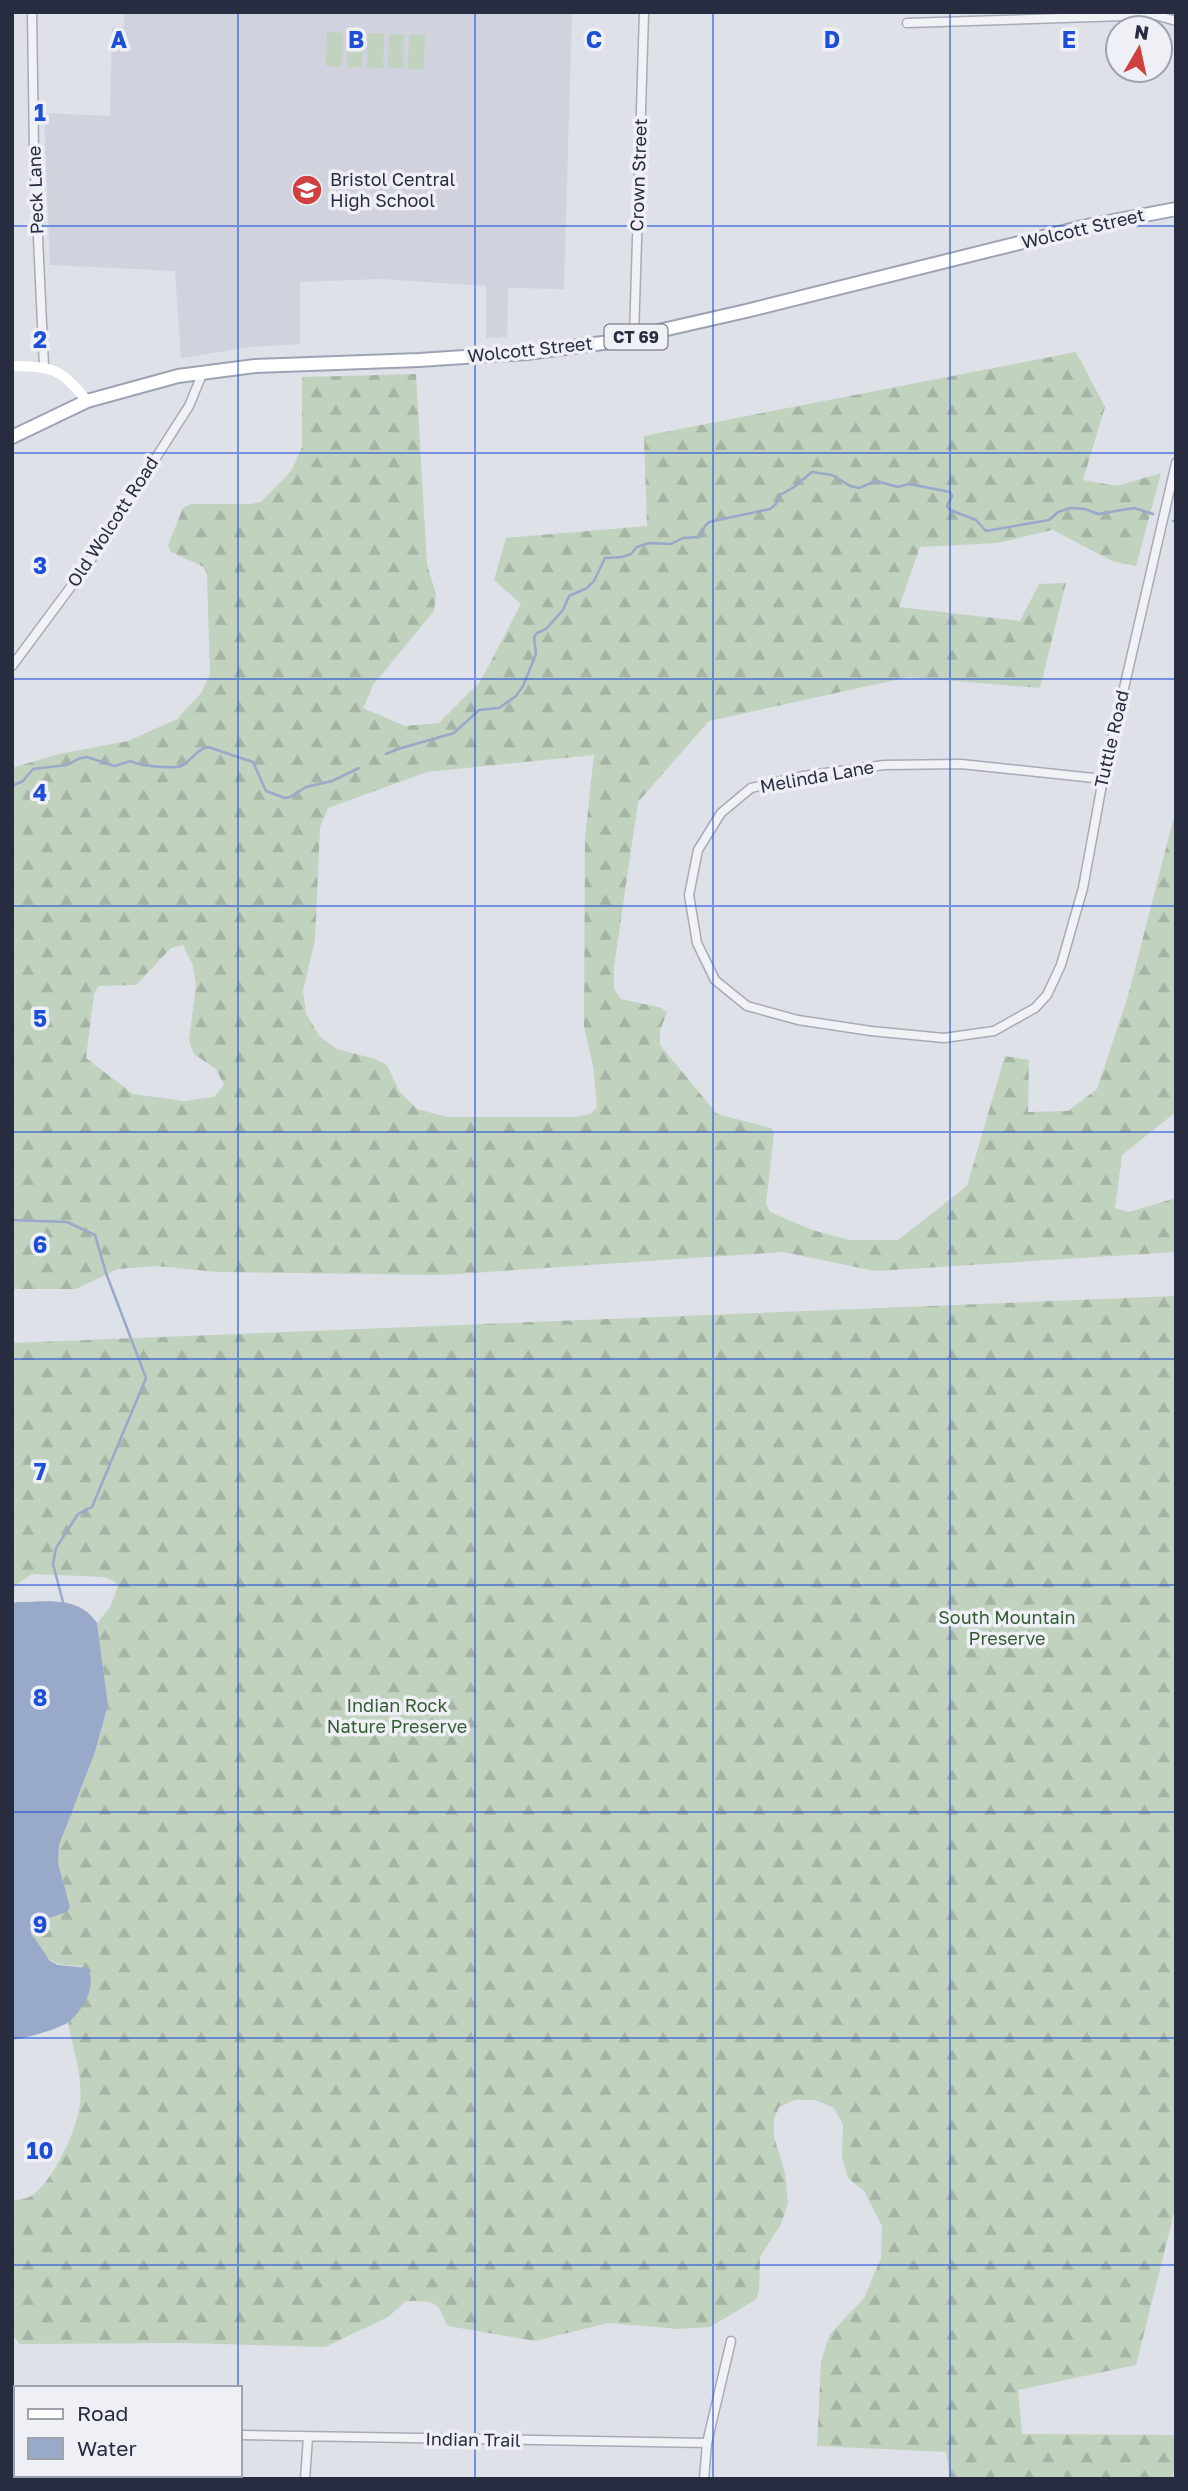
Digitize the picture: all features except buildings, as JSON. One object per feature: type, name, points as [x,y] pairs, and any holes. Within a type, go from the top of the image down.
[{"type":"main road","name":"Wolcott Street","points":[[87,401],[161,380],[203,372],[255,366],[527,353],[634,337],[1087,226],[1176,209]]},
{"type":"main road","points":[[12,366],[44,367],[60,373],[87,401]]},
{"type":"main road","name":"CT 69","points":[[12,437],[87,401]]},
{"type":"street","name":"Peck Lane","points":[[32,12],[33,146],[44,367]]},
{"type":"street","name":"Crown Street","points":[[634,337],[644,12]]},
{"type":"street","points":[[907,23],[1155,15],[1176,21]]},
{"type":"street","name":"Old Wolcott Road","points":[[12,666],[97,550],[189,406],[203,372]]},
{"type":"street","name":"Tuttle Road","points":[[1035,1008],[1047,995],[1065,952],[1083,888],[1103,779],[1176,463]]},
{"type":"street","name":"Melinda Lane","points":[[1035,1008],[994,1031],[944,1038],[798,1020],[747,1006],[715,980],[697,943],[689,895],[698,850],[721,813],[751,788],[803,776],[884,765],[961,764],[1103,779]]},
{"type":"street","points":[[704,2479],[707,2443],[731,2341]]},
{"type":"street","name":"Indian Trail","points":[[242,2435],[707,2443]]},
{"type":"street","points":[[305,2479],[308,2437]]},
{"type":"shaded area","name":"Bristol Central High School","points":[[124,12],[572,12],[564,289],[508,288],[507,337],[486,338],[486,286],[381,279],[300,282],[300,344],[250,347],[181,358],[175,271],[50,265],[44,113],[110,116],[112,27],[124,27]]},
{"type":"green space","points":[[327,32],[343,33],[342,67],[326,66]]},
{"type":"green space","points":[[348,33],[363,33],[362,67],[347,67]]},
{"type":"green space","points":[[368,33],[384,34],[383,68],[367,67]]},
{"type":"green space","points":[[389,34],[404,34],[403,68],[388,68]]},
{"type":"green space","points":[[409,35],[425,35],[424,69],[408,69]]},
{"type":"green space","points":[[1076,352],[1105,407],[1083,480],[1117,486],[1161,473],[1136,566],[1112,561],[1053,530],[997,543],[920,547],[899,607],[1020,621],[1039,584],[1066,583],[1040,688],[909,677],[709,721],[638,802],[614,967],[614,989],[621,999],[662,1008],[667,1013],[660,1030],[660,1045],[717,1114],[771,1128],[774,1133],[766,1204],[770,1212],[812,1230],[849,1240],[898,1240],[967,1186],[1005,1056],[1029,1060],[1028,1112],[1068,1111],[1097,1089],[1128,996],[1176,809],[1176,1112],[1122,1155],[1115,1208],[1129,1212],[1176,1198],[1176,1252],[875,1271],[783,1252],[442,1275],[218,1272],[156,1266],[118,1269],[76,1289],[12,1289],[12,768],[59,754],[128,741],[177,719],[202,692],[210,674],[207,575],[204,567],[171,552],[168,545],[183,508],[191,504],[261,502],[291,471],[302,447],[302,377],[416,374],[427,565],[436,594],[434,611],[373,685],[363,708],[405,726],[439,723],[480,682],[521,604],[494,580],[506,538],[647,526],[644,436]],"holes":[[[594,755],[585,838],[584,1026],[593,1066],[597,1107],[590,1114],[576,1117],[447,1117],[417,1109],[399,1091],[387,1065],[337,1049],[320,1037],[306,1014],[303,991],[315,940],[320,828],[328,808],[427,772]],[[183,945],[193,966],[196,985],[189,1041],[194,1054],[216,1069],[224,1085],[214,1097],[184,1101],[133,1094],[86,1058],[94,994],[99,986],[136,985],[171,948]]]},
{"type":"green space","name":"Indian Rock Nature Preserve","points":[[1176,1296],[1176,2205],[1136,2365],[1018,2390],[1022,2434],[1176,2435],[1173,2479],[950,2479],[946,2452],[817,2446],[821,2362],[830,2334],[864,2298],[881,2258],[882,2226],[864,2191],[848,2178],[842,2158],[843,2125],[834,2108],[815,2100],[795,2100],[779,2107],[774,2119],[774,2137],[785,2173],[788,2203],[781,2224],[760,2257],[759,2290],[756,2299],[710,2327],[678,2329],[608,2323],[535,2341],[448,2326],[438,2306],[406,2301],[388,2317],[325,2347],[183,2343],[20,2344],[12,2335],[12,2201],[33,2195],[49,2178],[74,2127],[81,2094],[68,2023],[78,2011],[82,1966],[50,1960],[31,1933],[40,1920],[66,1912],[70,1907],[58,1863],[59,1844],[95,1752],[108,1705],[97,1623],[110,1607],[118,1586],[105,1577],[32,1574],[12,1590],[12,1343]]},
{"type":"water","points":[[61,1602],[81,1608],[90,1614],[97,1623],[108,1705],[95,1752],[59,1845],[58,1863],[70,1907],[67,1912],[36,1922],[31,1933],[50,1961],[58,1965],[88,1968],[91,1982],[88,1996],[65,2024],[12,2040],[12,1604]]},
{"type":"waterway","points":[[386,754],[454,733],[479,710],[499,708],[516,696],[536,654],[534,637],[546,629],[563,610],[569,596],[587,588],[594,581],[605,558],[631,554],[637,547],[649,543],[671,544],[683,538],[700,537],[709,522],[770,509],[780,495],[812,472],[832,475],[850,486],[859,488],[876,481],[898,487],[909,484],[950,492],[952,496],[947,506],[950,510],[976,520],[986,531],[1049,520],[1058,512],[1070,508],[1085,509],[1098,514],[1134,508],[1153,514]]},
{"type":"waterway","points":[[12,786],[23,781],[33,769],[67,765],[87,757],[114,766],[131,761],[148,766],[177,767],[208,747],[253,762],[266,791],[285,798],[306,787],[332,781],[359,768]]},
{"type":"waterway","points":[[12,1220],[67,1222],[95,1235],[106,1273],[146,1378],[92,1507],[78,1514],[56,1548],[53,1564],[63,1602]]},
{"type":"place","name":"Bristol Central High School","points":[[307,190]]},
{"type":"park label","name":"South Mountain Preserve","points":[[1007,1628]]}]
